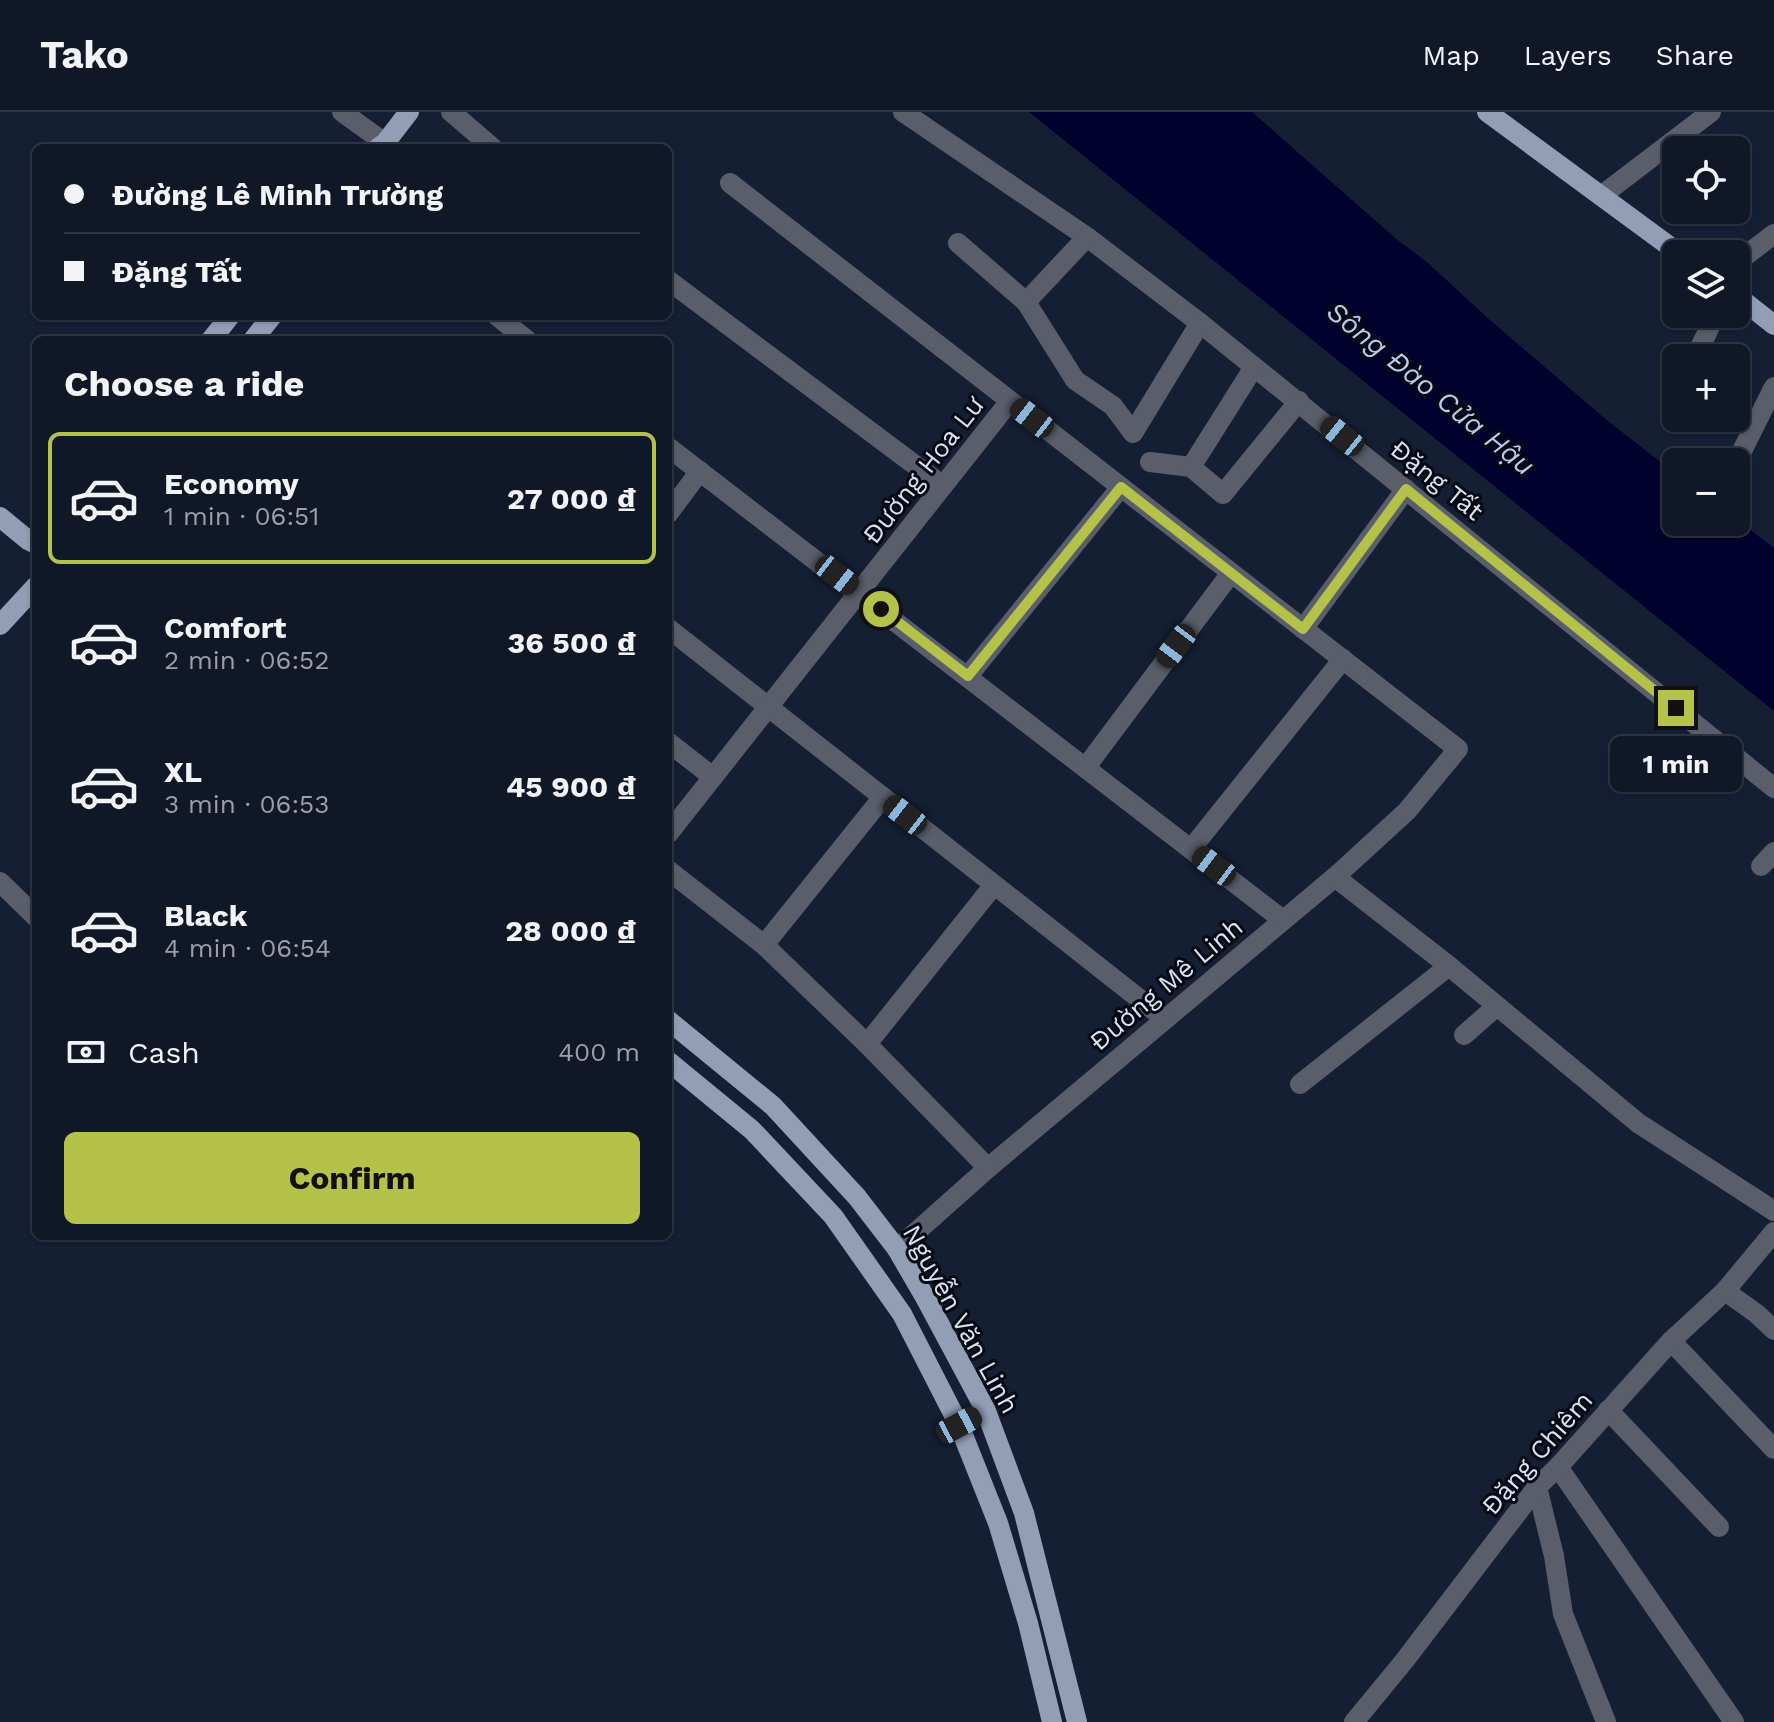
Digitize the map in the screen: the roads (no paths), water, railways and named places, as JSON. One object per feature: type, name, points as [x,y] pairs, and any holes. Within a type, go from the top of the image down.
[{"type":"main road","points":[[384,144],[409,112]]},
{"type":"main road","points":[[1489,112],[1662,241]]},
{"type":"main road","points":[[1750,306],[1774,325]]},
{"type":"main road","points":[[214,336],[227,320]]},
{"type":"main road","points":[[256,336],[269,320]]},
{"type":"main road","points":[[0,517],[32,542]]},
{"type":"main road","points":[[0,625],[32,590]]},
{"type":"main road","name":"Nguyễn Văn Linh","points":[[672,1023],[773,1106],[857,1197],[897,1249],[926,1299],[986,1411],[1024,1513],[1077,1722]]},
{"type":"main road","name":"Nguyễn Văn Linh","points":[[672,1064],[752,1130],[833,1216],[902,1314],[959,1425],[998,1523],[1028,1623],[1052,1722]]},
{"type":"main road","points":[[959,1425],[986,1411]]},
{"type":"street","points":[[342,112],[380,144]]},
{"type":"street","points":[[451,112],[488,144]]},
{"type":"street","name":"Đặng Tất","points":[[903,112],[1087,237],[1200,323],[1774,788]]},
{"type":"street","points":[[1601,196],[1711,112]]},
{"type":"street","points":[[730,183],[1343,659],[1191,849]]},
{"type":"street","points":[[1750,252],[1774,234]]},
{"type":"street","points":[[1026,302],[1087,237]]},
{"type":"street","points":[[958,243],[1026,302],[1075,380],[1113,406],[1133,433],[1200,323]]},
{"type":"street","points":[[672,283],[943,486]]},
{"type":"street","points":[[502,320],[522,336]]},
{"type":"street","points":[[1191,467],[1254,367]]},
{"type":"street","points":[[1744,448],[1774,387]]},
{"type":"street","name":"Đường Hoa Lư","points":[[672,829],[1010,401]]},
{"type":"street","points":[[1150,462],[1191,467],[1223,494],[1299,401]]},
{"type":"street","points":[[672,450],[1283,920]]},
{"type":"street","points":[[672,509],[700,471]]},
{"type":"street","points":[[968,676],[1121,487]]},
{"type":"street","points":[[1303,629],[1406,489]]},
{"type":"street","points":[[1086,767],[1231,573]]},
{"type":"street","points":[[672,631],[1165,1019]]},
{"type":"street","name":"Đường Mê Linh","points":[[897,1249],[988,1168],[1335,877],[1407,811],[1458,749],[1343,659]]},
{"type":"street","points":[[672,745],[713,777]]},
{"type":"street","points":[[764,945],[883,797]]},
{"type":"street","points":[[672,873],[764,945],[867,1044],[988,1168]]},
{"type":"street","points":[[1335,877],[1449,966],[1638,1123],[1774,1211]]},
{"type":"street","points":[[0,882],[32,913]]},
{"type":"street","points":[[867,1044],[994,885]]},
{"type":"street","points":[[1300,1084],[1449,966]]},
{"type":"street","points":[[1464,1035],[1497,1006]]},
{"type":"street","name":"Đặng Chiêm","points":[[1356,1721],[1537,1487],[1671,1341],[1725,1291],[1774,1232]]},
{"type":"street","points":[[1725,1291],[1774,1330]]},
{"type":"street","points":[[1671,1341],[1774,1449]]},
{"type":"street","points":[[1608,1410],[1719,1527]]},
{"type":"street","points":[[1558,1467],[1734,1722]]},
{"type":"street","points":[[1537,1487],[1554,1556],[1563,1614],[1606,1722]]},
{"type":"water","name":"Sông Đào Cửa Hậu","points":[[1029,112],[1252,112],[1491,321],[1662,463],[1662,536],[1750,536],[1750,530],[1774,548],[1774,711]]}]
